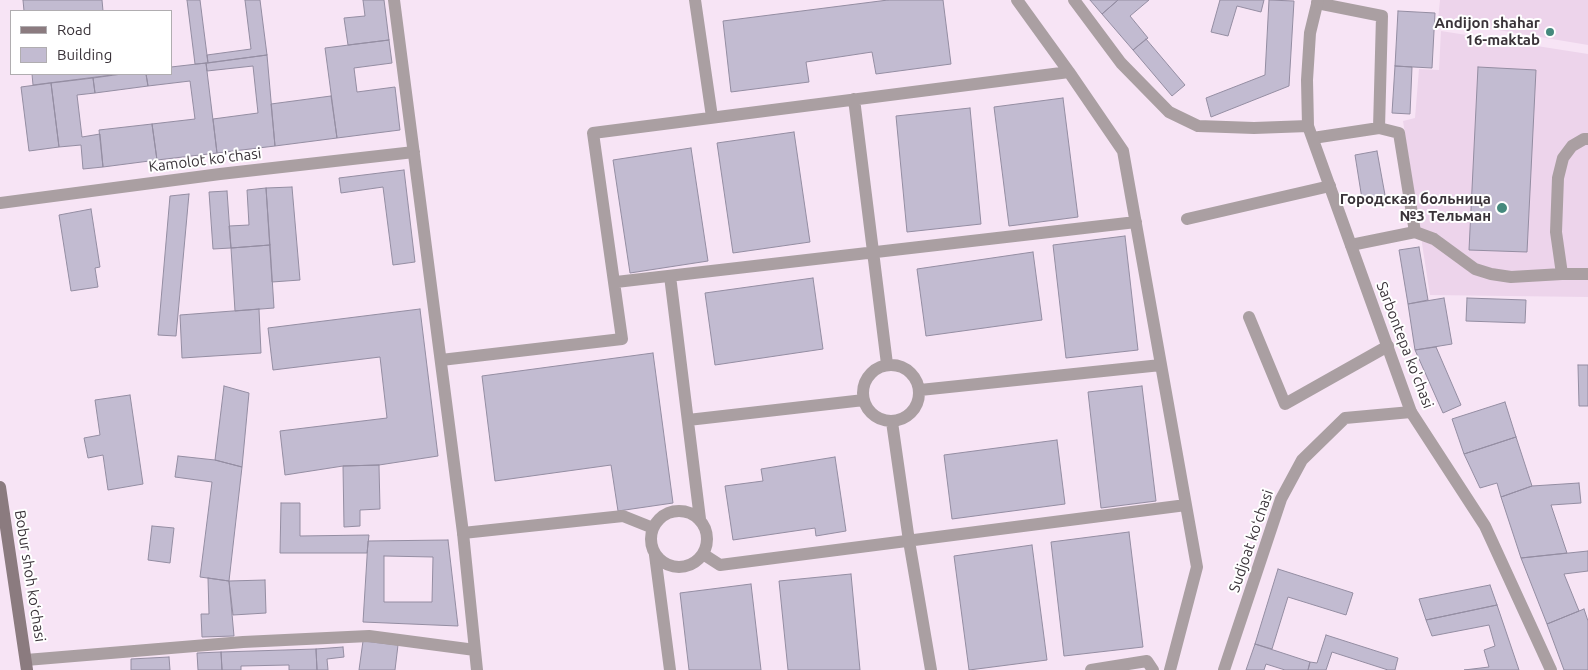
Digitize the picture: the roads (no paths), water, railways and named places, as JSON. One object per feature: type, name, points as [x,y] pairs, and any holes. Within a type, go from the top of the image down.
[{"type":"main road","name":"Bobur shoh koʻchasi","points":[[0,488],[27,665]]},
{"type":"street","points":[[394,0],[463,534],[477,670]]},
{"type":"street","points":[[695,0],[712,117]]},
{"type":"street","points":[[1017,0],[1124,152],[1198,567],[1170,670]]},
{"type":"street","points":[[1074,0],[1121,63],[1169,112],[1198,126],[1310,132],[1379,128],[1399,133],[1416,232]]},
{"type":"street","points":[[1318,1],[1382,16],[1379,128]]},
{"type":"street","name":"Sarbontepa ko'chasi","points":[[1318,1],[1309,42],[1307,80],[1310,132],[1411,412],[1485,526],[1551,670]]},
{"type":"street","points":[[440,360],[622,339],[616,282],[593,133],[1069,72]]},
{"type":"street","points":[[854,99],[887,364]]},
{"type":"street","points":[[1562,274],[1556,232],[1558,178],[1563,158],[1572,146],[1584,139],[1588,139]]},
{"type":"street","name":"Kamolot ko'chasi","points":[[0,203],[220,174],[414,152]]},
{"type":"street","points":[[1187,219],[1330,186]]},
{"type":"street","points":[[616,282],[1136,222]]},
{"type":"street","points":[[1351,245],[1416,232],[1434,239],[1475,269],[1491,274],[1511,277],[1588,274]]},
{"type":"street","points":[[655,555],[661,562],[679,568],[697,562],[707,546],[705,527],[700,519],[670,276]]},
{"type":"street","points":[[1249,317],[1285,404],[1388,346]]},
{"type":"street","points":[[887,364],[896,364],[912,373],[918,381],[920,390],[919,400],[909,415],[901,420],[892,422],[874,416],[864,400],[863,391],[865,381],[870,374],[887,364]]},
{"type":"street","points":[[920,390],[1162,365]]},
{"type":"street","points":[[688,420],[864,400]]},
{"type":"street","name":"Sudjoat koʻchasi","points":[[1224,670],[1281,499],[1302,460],[1345,418],[1411,412]]},
{"type":"street","points":[[892,422],[909,541],[931,670]]},
{"type":"street","points":[[703,554],[720,565],[1186,505]]},
{"type":"street","points":[[670,670],[655,555],[650,537],[658,520],[665,514],[674,511],[684,511],[700,519]]},
{"type":"street","points":[[463,534],[623,516],[653,528]]},
{"type":"street","points":[[27,665],[243,642],[369,636],[476,650]]},
{"type":"street","points":[[1091,670],[1146,661],[1153,670]]},
{"type":"place","name":"Andijon shahar 16-maktab","points":[[1550,32]]},
{"type":"place","name":"Городская больница №3 Тельман","points":[[1502,208]]}]
